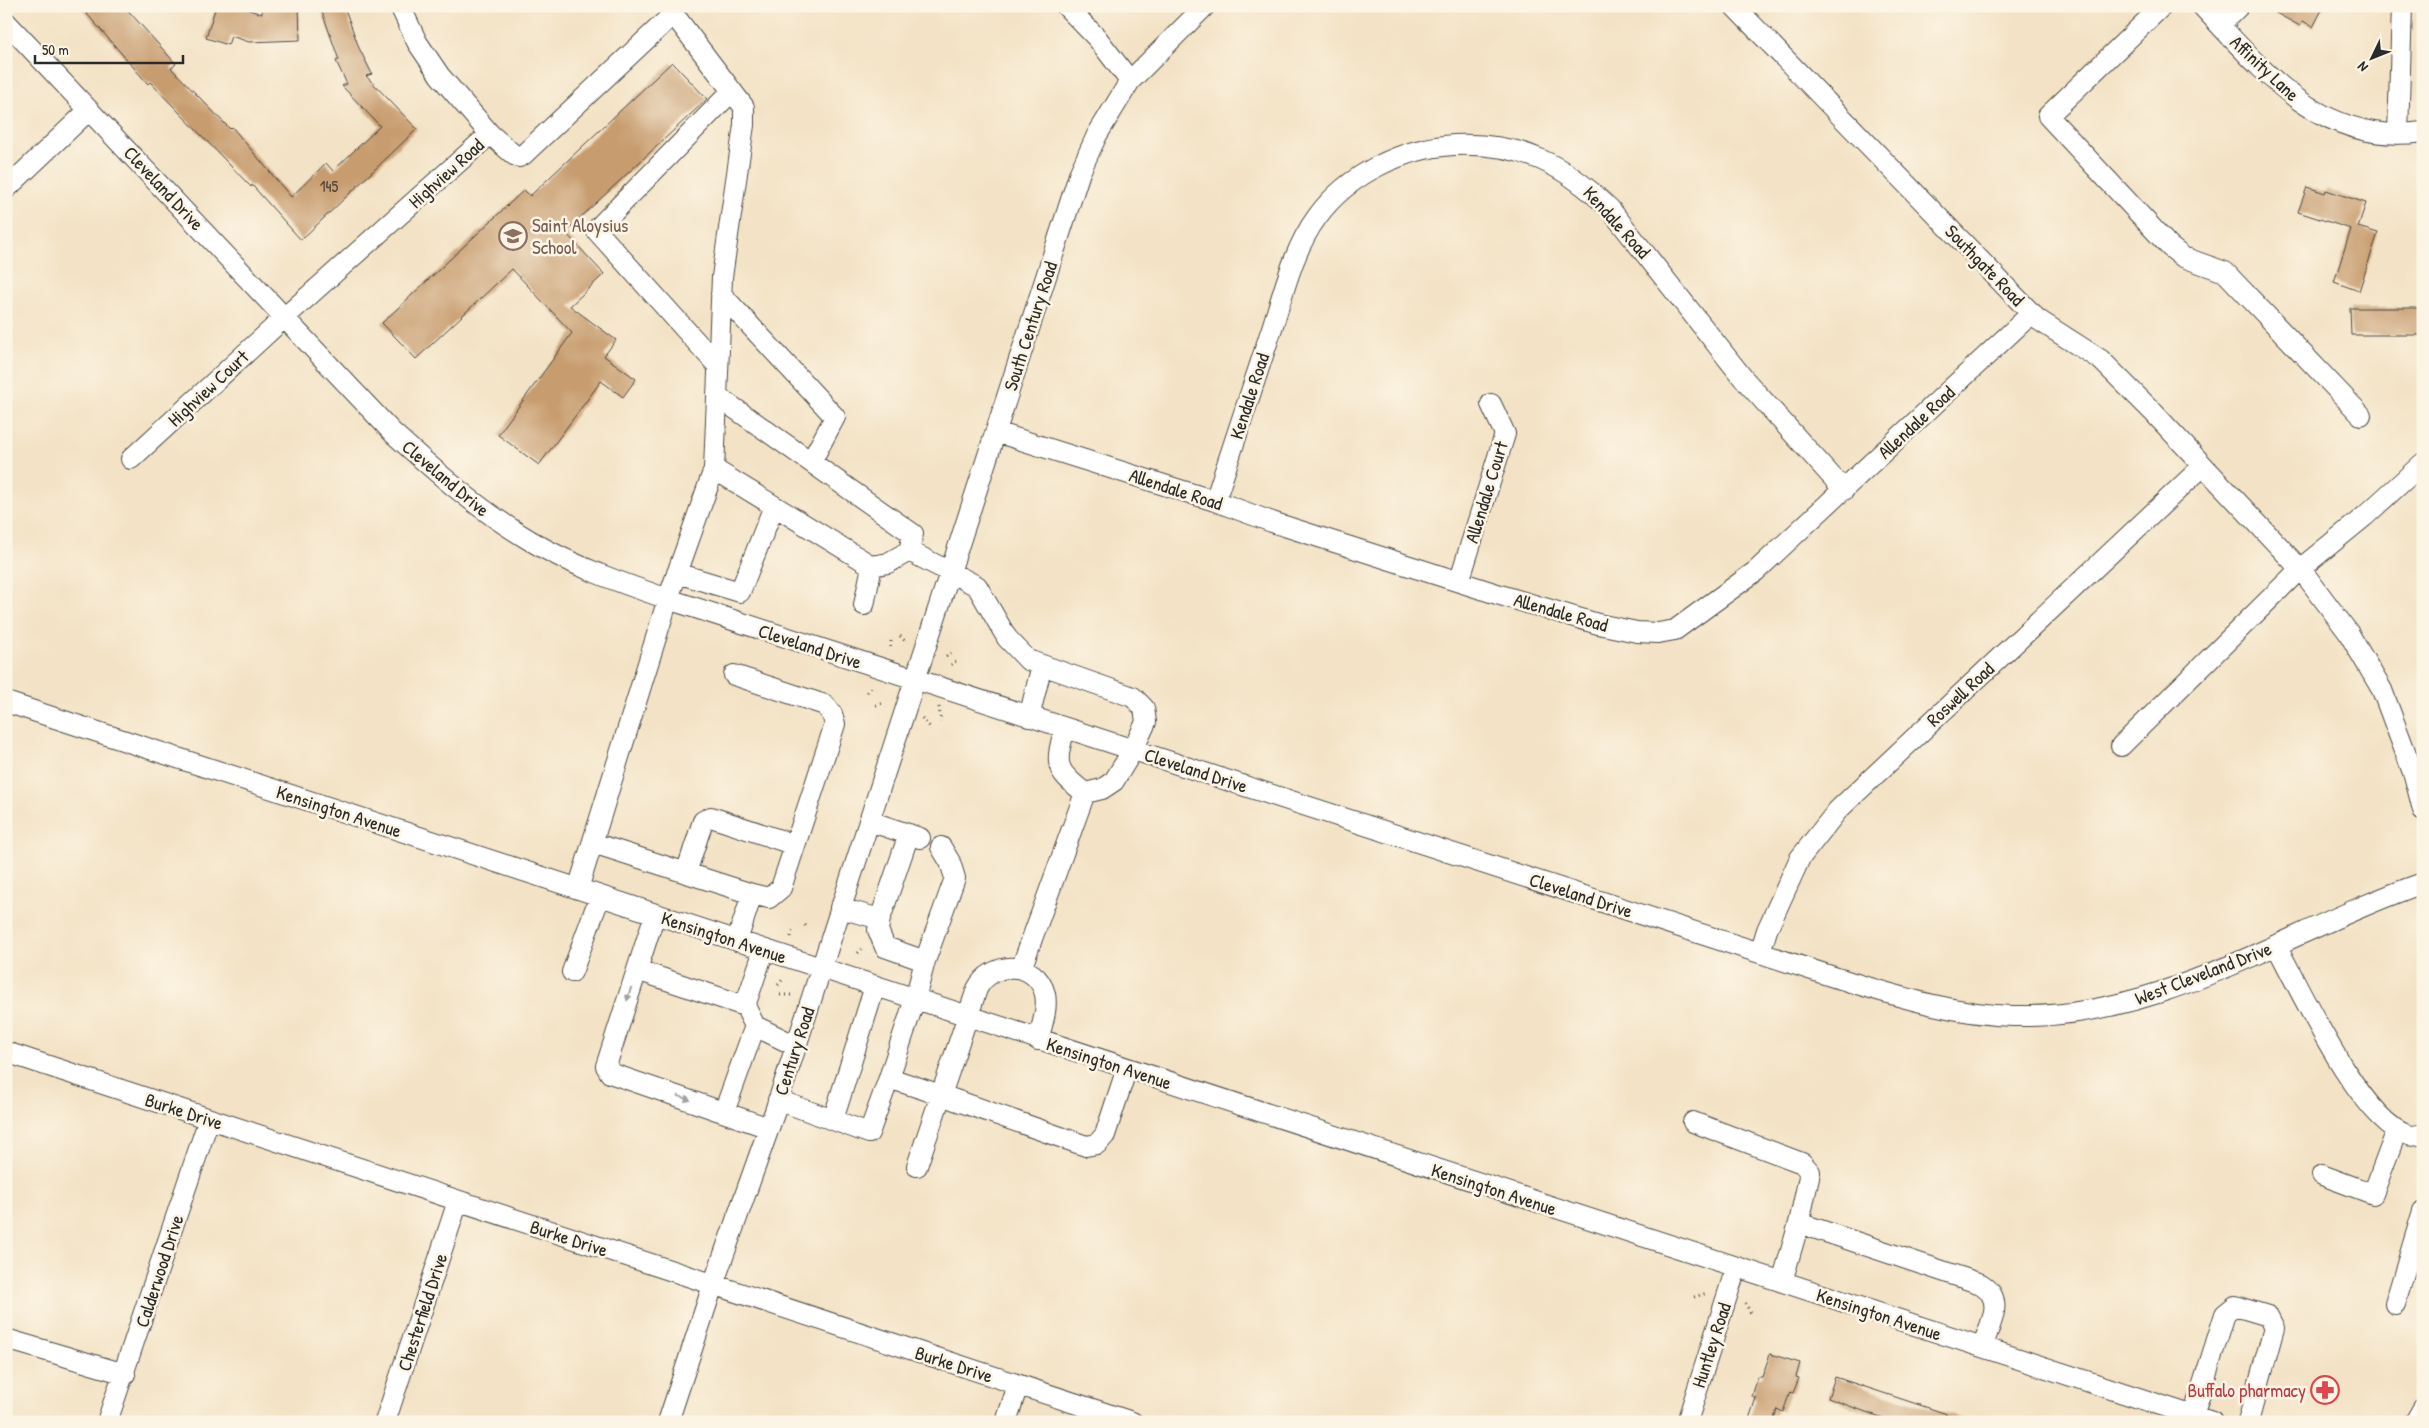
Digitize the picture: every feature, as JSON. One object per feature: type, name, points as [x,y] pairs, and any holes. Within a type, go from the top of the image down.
[{"type":"street","name":"Highview Road","points":[[285,317],[490,134],[440,76],[417,42],[400,6]]},
{"type":"street","points":[[1066,6],[1097,38],[1130,81]]},
{"type":"street","name":"South Century Road","points":[[914,679],[1080,172],[1098,135],[1130,81],[1204,6]]},
{"type":"street","name":"Southgate Road","points":[[1734,6],[2037,319],[2101,360],[2300,569],[2348,632],[2382,690],[2414,775],[2423,810]]},
{"type":"street","points":[[2162,6],[2048,116],[2170,246],[2183,257],[2225,272],[2361,415]]},
{"type":"street","name":"Affinity Lane","points":[[2202,6],[2274,82],[2322,116],[2353,127],[2398,134],[2423,132]]},
{"type":"street","points":[[2220,25],[2239,6]]},
{"type":"street","points":[[2398,134],[2402,6]]},
{"type":"street","points":[[490,134],[514,155],[519,157],[523,155],[668,19],[672,18],[678,20],[744,107],[744,125],[721,294],[714,470],[668,599],[578,889]]},
{"type":"street","name":"Cleveland Drive","points":[[6,22],[393,433],[453,487],[489,515],[552,553],[610,579],[668,599],[1799,965]]},
{"type":"street","points":[[718,366],[596,230],[732,91]]},
{"type":"street","points":[[6,189],[89,110]]},
{"type":"street","name":"Kendale Road","points":[[1215,501],[1291,272],[1298,254],[1318,216],[1336,196],[1356,180],[1379,166],[1410,153],[1442,146],[1469,145],[1500,147],[1531,155],[1559,167],[1585,184],[1610,209],[1743,378],[1844,490]]},
{"type":"street","points":[[721,294],[835,417],[811,462]]},
{"type":"street","name":"Allendale Road","points":[[996,432],[1215,501],[1272,522],[1459,582],[1598,624],[1636,632],[1658,633],[1675,630],[1756,571],[2032,313]]},
{"type":"street","name":"Highview Court","points":[[131,459],[285,317]]},
{"type":"street","points":[[714,470],[872,566],[888,563],[910,550],[913,534],[717,396]]},
{"type":"street","name":"Allendale Court","points":[[1459,582],[1504,434],[1491,404]]},
{"type":"street","points":[[2121,746],[2300,569],[2365,516],[2423,463]]},
{"type":"street","name":"Roswell Road","points":[[1760,953],[1767,930],[1800,858],[1838,810],[2203,466]]},
{"type":"street","points":[[677,572],[740,592],[774,506]]},
{"type":"street","points":[[910,550],[977,586],[1007,638],[1028,660],[1133,697],[1144,708],[1146,722],[1133,750],[1114,781],[1102,789],[1086,793],[1069,782],[1056,757],[1064,728]]},
{"type":"street","points":[[864,605],[872,566]]},
{"type":"street","points":[[1029,717],[1042,665]]},
{"type":"street","points":[[593,843],[752,894],[769,898],[781,888],[835,724],[832,714],[825,705],[734,676]]},
{"type":"street","name":"Century Road","points":[[668,1422],[713,1285],[769,1128],[914,679]]},
{"type":"street","name":"Kensington Avenue","points":[[6,702],[2202,1419]]},
{"type":"street","points":[[1021,969],[1086,793]]},
{"type":"street","points":[[686,873],[703,821],[711,817],[795,845]]},
{"type":"street","points":[[869,821],[914,836],[880,919],[878,930],[885,947],[925,960]]},
{"type":"street","points":[[778,1100],[868,1133],[889,1078],[915,999],[925,960],[955,878],[950,862],[940,847]]},
{"type":"street","name":"West Cleveland Drive","points":[[1799,965],[1926,1004],[1976,1013],[2013,1016],[2053,1015],[2106,1008],[2153,996],[2423,883]]},
{"type":"street","points":[[737,941],[752,894]]},
{"type":"street","points":[[572,972],[600,896]]},
{"type":"street","points":[[840,908],[880,919]]},
{"type":"street","points":[[655,914],[606,1066],[610,1073],[769,1128]]},
{"type":"street","points":[[2276,945],[2351,1081],[2372,1108],[2397,1130],[2409,1136],[2423,1134]]},
{"type":"street","points":[[745,1006],[764,950]]},
{"type":"street","points":[[917,1166],[967,1016],[977,989],[986,976],[1001,968],[1021,969],[1035,977],[1045,994],[1045,1012],[1038,1040]]},
{"type":"street","points":[[637,970],[745,1006],[755,1026],[796,1046]]},
{"type":"street","points":[[833,1120],[875,986]]},
{"type":"street","points":[[724,1112],[755,1026]]},
{"type":"street","name":"Burke Drive","points":[[6,1052],[1132,1422]]},
{"type":"street","points":[[889,1078],[1086,1146],[1096,1144],[1105,1135],[1127,1068]]},
{"type":"street","name":"Calderwood Drive","points":[[107,1422],[125,1374],[209,1119]]},
{"type":"street","points":[[1693,1122],[1806,1166],[1810,1172],[1800,1223],[1782,1282]]},
{"type":"street","points":[[2322,1175],[2373,1194],[2397,1130]]},
{"type":"street","name":"Chesterfield Drive","points":[[386,1422],[458,1201]]},
{"type":"street","points":[[2395,1304],[2423,1211]]},
{"type":"street","points":[[1800,1223],[1981,1284],[1990,1289],[1995,1299],[1995,1308],[1982,1347]]},
{"type":"street","name":"Huntley Road","points":[[1687,1422],[1736,1268]]},
{"type":"street","points":[[2202,1419],[2225,1314],[2235,1306],[2268,1316],[2274,1328],[2248,1422]]},
{"type":"street","points":[[6,1339],[125,1374]]},
{"type":"street","points":[[1006,1422],[1018,1386]]},
{"type":"street","points":[[2415,1422],[2423,1408]]},
{"type":"path","points":[[900,636],[906,641]]},
{"type":"path","points":[[891,641],[891,648]]},
{"type":"path","points":[[946,656],[951,653]]},
{"type":"path","points":[[951,665],[957,660]]},
{"type":"path","points":[[867,692],[873,685]]},
{"type":"path","points":[[876,705],[883,703]]},
{"type":"path","points":[[939,706],[940,722]]},
{"type":"path","points":[[922,717],[930,728]]},
{"type":"path","points":[[804,925],[808,929]]},
{"type":"path","points":[[791,937],[792,930]]},
{"type":"path","points":[[858,953],[862,950]]},
{"type":"path","points":[[778,985],[783,979]]},
{"type":"path","points":[[780,995],[791,995]]},
{"type":"path","points":[[1694,1296],[1713,1291]]},
{"type":"path","points":[[1744,1301],[1752,1315]]},
{"type":"building","points":[[80,6],[124,6],[176,64],[171,68],[230,129],[232,127],[291,197],[326,163],[333,171],[380,126],[342,86],[347,84],[336,61],[339,60],[320,6],[344,6],[359,48],[372,74],[366,76],[417,129],[301,240],[252,185],[251,187],[150,82],[148,84]]},
{"type":"building","points":[[216,6],[236,6],[262,14],[262,6],[299,6],[300,40],[249,42],[231,36],[228,45],[206,38]]},
{"type":"building","points":[[2263,6],[2324,6],[2313,27],[2303,21],[2300,26]]},
{"type":"building","points":[[672,62],[707,99],[565,232],[604,274],[570,306],[616,340],[604,356],[636,379],[623,397],[601,381],[539,465],[498,435],[572,333],[512,269],[416,359],[382,323],[524,190],[530,196]]},
{"type":"building","points":[[2307,187],[2325,193],[2326,190],[2366,203],[2358,227],[2378,233],[2359,291],[2334,282],[2351,229],[2298,212]]},
{"type":"building","points":[[2350,308],[2423,308],[2423,335],[2351,335]]},
{"type":"building","points":[[1770,1354],[1800,1363],[1796,1377],[1799,1378],[1793,1393],[1790,1392],[1783,1412],[1777,1409],[1773,1422],[1748,1422],[1756,1398],[1752,1396],[1758,1377],[1762,1377]]},
{"type":"building","points":[[1835,1377],[1962,1419],[1961,1422],[1895,1422],[1866,1412],[1828,1398]]},
{"type":"place","name":"Saint Aloysius School","points":[[513,236]]},
{"type":"place","name":"Buffalo pharmacy","points":[[2325,1390]]}]
